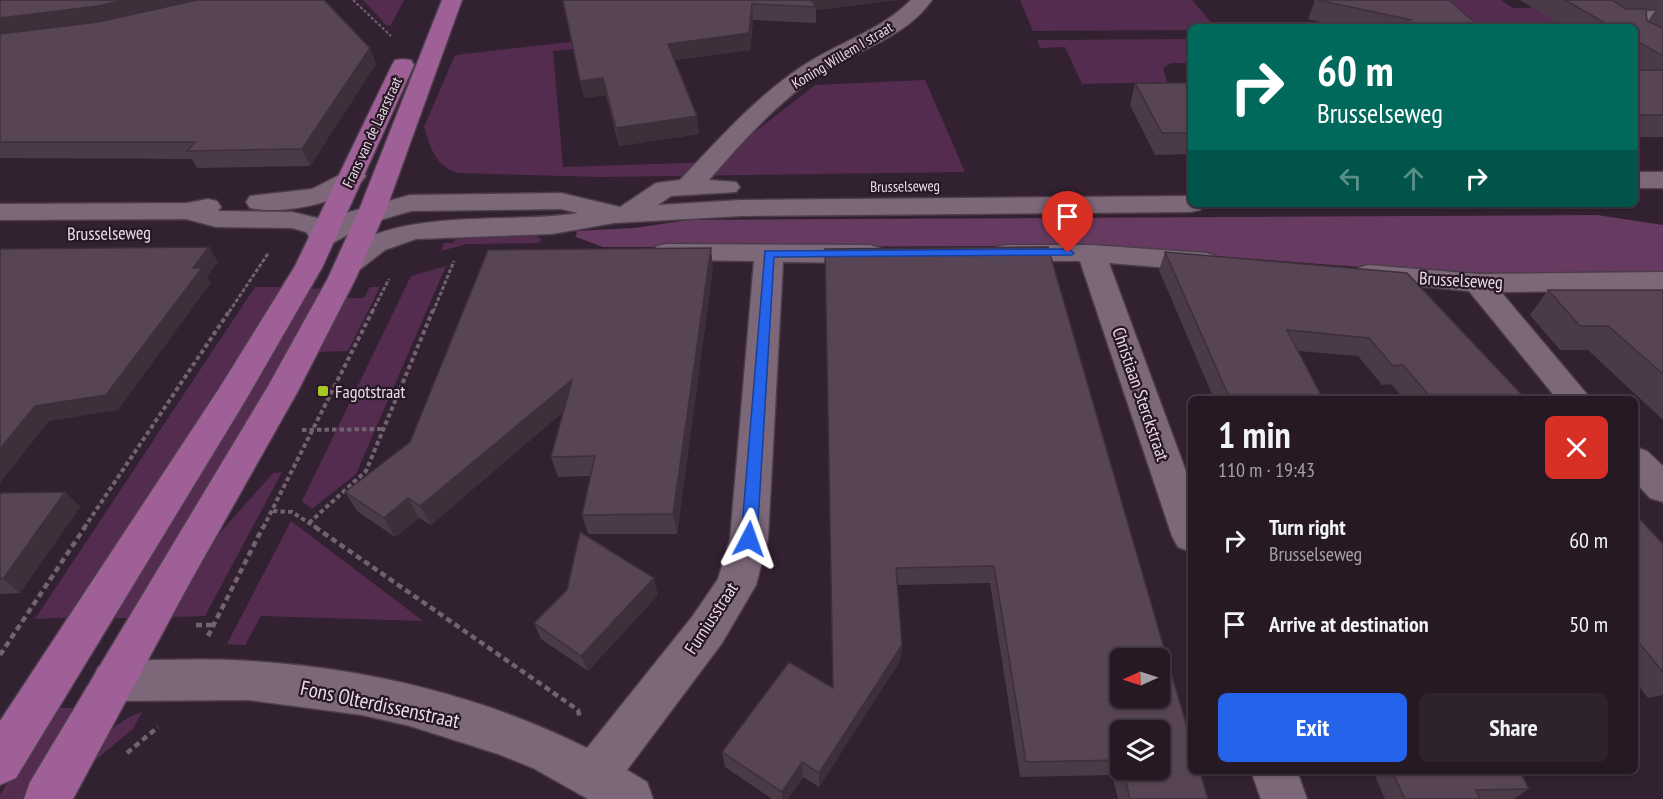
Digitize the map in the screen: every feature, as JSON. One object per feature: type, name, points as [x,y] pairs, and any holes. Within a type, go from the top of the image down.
[{"type":"main road","points":[[423,19],[452,0]]},
{"type":"main road","name":"Frans van de Laarstraat","points":[[323,237],[353,176],[423,19]]},
{"type":"main road","name":"Frans van de Laarstraat","points":[[370,214],[385,177],[423,19]]},
{"type":"main road","points":[[47,799],[113,681],[278,399],[348,265],[370,214]]},
{"type":"main road","points":[[0,762],[232,395],[323,237]]},
{"type":"street","name":"Koning Willem I straat","points":[[687,188],[758,111],[809,72],[890,28],[922,0]]},
{"type":"street","points":[[1599,10],[1624,24]]},
{"type":"street","points":[[1638,25],[1663,16]]},
{"type":"street","name":"Brusselseweg","points":[[0,212],[178,211],[228,203],[305,199],[335,189],[353,176]]},
{"type":"street","name":"Brusselseweg","points":[[385,177],[400,193],[414,199],[560,232]]},
{"type":"street","points":[[1638,180],[1663,180]]},
{"type":"street","name":"Brusselseweg","points":[[485,252],[620,214],[665,188],[1188,183]]},
{"type":"street","name":"Brusselseweg","points":[[0,191],[149,191],[178,211],[216,219],[292,220],[316,226],[323,237],[344,224],[370,214],[398,205],[429,201]]},
{"type":"street","points":[[1638,201],[1663,200]]},
{"type":"street","name":"Brusselseweg","points":[[620,214],[741,208],[1188,204]]},
{"type":"street","name":"Brusselseweg","points":[[0,234],[165,232],[216,219]]},
{"type":"street","name":"Brusselseweg","points":[[348,265],[375,244],[413,231],[560,232]]},
{"type":"street","points":[[644,252],[900,254]]},
{"type":"street","points":[[984,253],[1091,253],[1232,264]]},
{"type":"street","name":"Christiaan Sterckstraat","points":[[1091,253],[1188,528]]},
{"type":"street","name":"Furniusstraat","points":[[595,775],[707,630],[736,585],[749,539],[769,254]]},
{"type":"street","name":"Brusselseweg","points":[[1337,272],[1478,283],[1663,281]]},
{"type":"street","points":[[1478,283],[1572,396]]},
{"type":"street","points":[[1638,462],[1663,488]]},
{"type":"street","name":"Fons Olterdissenstraat","points":[[113,681],[268,682],[407,705],[469,723],[522,742],[595,775],[630,799]]},
{"type":"street","points":[[1275,774],[1284,799]]},
{"type":"path","points":[[353,0],[389,36],[423,19]]},
{"type":"path","points":[[0,655],[272,247]]},
{"type":"path","points":[[309,523],[366,471],[458,252]]},
{"type":"path","points":[[119,760],[161,723],[186,680],[393,271]]},
{"type":"path","points":[[298,430],[384,429]]},
{"type":"path","points":[[273,512],[292,512],[309,523],[578,710],[595,775]]},
{"type":"shaded area","points":[[363,0],[404,0],[391,25],[387,26]]},
{"type":"shaded area","points":[[1020,0],[1192,0],[1212,24],[1188,24],[1188,30],[1033,31]]},
{"type":"shaded area","points":[[1374,0],[1501,0],[1513,8],[1548,7],[1591,24],[1416,24]]},
{"type":"shaded area","points":[[742,23],[744,30],[553,51],[563,167],[716,162],[815,85],[925,80],[965,172],[600,177],[458,173],[439,161],[429,142],[424,127],[455,55]]},
{"type":"shaded area","points":[[1188,39],[1188,63],[1171,63],[1163,68],[1167,82],[1082,84],[1065,47],[1040,48],[1037,40]]},
{"type":"shaded area","points":[[1597,215],[1663,225],[1663,273],[1469,275],[1075,246],[603,247],[576,237],[577,231],[634,228],[689,220]]},
{"type":"shaded area","points":[[534,234],[541,239],[539,243],[467,244],[441,251],[444,243],[453,243],[457,236]]},
{"type":"shaded area","points":[[446,266],[356,474],[312,509],[302,501],[411,276]]},
{"type":"shaded area","points":[[255,287],[287,287],[77,617],[35,619]]},
{"type":"shaded area","points":[[370,287],[380,287],[348,351],[317,352],[344,298],[364,298]]},
{"type":"shaded area","points":[[326,288],[130,618],[108,618],[250,394],[309,289]]},
{"type":"shaded area","points":[[282,472],[205,616],[170,617],[201,554],[273,473]]},
{"type":"shaded area","points":[[291,521],[423,621],[261,616],[245,645],[227,644]]},
{"type":"shaded area","points":[[52,708],[79,708],[26,799],[0,799],[0,795]]},
{"type":"shaded area","points":[[142,712],[133,729],[93,762],[73,799],[61,799],[104,736],[127,718]]},
{"type":"building","points":[[0,0],[124,0],[98,6],[0,18]]},
{"type":"building","points":[[197,0],[324,0],[370,48],[302,149],[187,151],[195,142],[0,142],[0,34],[98,22]]},
{"type":"building","points":[[563,0],[811,0],[816,7],[752,4],[749,33],[668,44],[697,116],[616,128],[603,78],[580,81]]},
{"type":"building","points":[[1318,0],[1449,0],[1477,24],[1398,24],[1411,20]]},
{"type":"building","points":[[1565,0],[1612,0],[1626,9],[1646,9],[1647,21],[1663,28],[1663,56],[1638,42],[1638,24],[1607,24]]},
{"type":"building","points":[[1638,70],[1663,70],[1663,115],[1638,115]]},
{"type":"building","points":[[1135,83],[1188,83],[1188,133],[1162,133]]},
{"type":"building","points":[[209,247],[193,268],[202,268],[106,395],[35,406],[0,449],[0,249]]},
{"type":"building","points":[[1048,247],[1164,648],[1110,648],[1110,708],[1170,708],[1170,668],[1188,731],[1188,774],[1201,774],[1208,799],[1130,799],[1125,780],[1170,780],[1170,720],[1110,720],[1110,760],[1026,762],[994,566],[896,568],[902,645],[819,773],[802,762],[782,792],[722,752],[789,662],[833,688],[825,249]]},
{"type":"building","points":[[711,248],[673,514],[582,515],[595,456],[551,457],[572,380],[420,506],[408,498],[384,518],[345,492],[410,442],[488,250]]},
{"type":"building","points":[[1165,252],[1407,273],[1523,396],[1429,396],[1403,365],[1393,366],[1369,338],[1287,330],[1321,396],[1229,396]]},
{"type":"building","points":[[1548,290],[1663,290],[1663,374],[1608,326],[1580,326]]},
{"type":"building","points":[[65,492],[3,579],[0,579],[0,493]]},
{"type":"building","points":[[1638,517],[1663,544],[1663,672],[1638,642]]},
{"type":"building","points":[[580,532],[654,578],[581,656],[534,623],[567,590]]},
{"type":"building","points":[[1393,774],[1522,774],[1529,789],[1476,790],[1480,799],[1405,799]]},
{"type":"place","name":"Fagotstraat","points":[[323,391]]},
{"type":"route","points":[[749,539],[769,254],[1068,253]]}]
